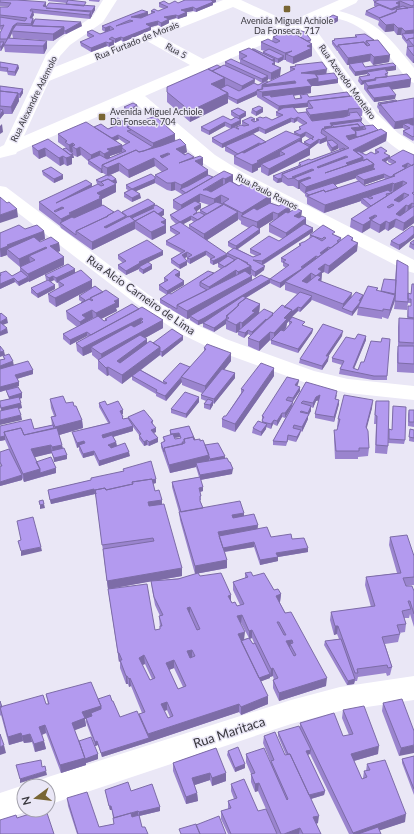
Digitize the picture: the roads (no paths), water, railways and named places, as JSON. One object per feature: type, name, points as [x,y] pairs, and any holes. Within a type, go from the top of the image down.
[{"type":"street","name":"Rua Alexandre Ademolo","points":[[5,151],[53,55],[65,42],[98,19],[110,0]]},
{"type":"street","points":[[5,151],[351,0]]},
{"type":"street","name":"Rua Furtado de Morais","points":[[42,78],[149,36],[231,1]]},
{"type":"street","points":[[231,1],[296,24]]},
{"type":"street","points":[[325,11],[357,21],[369,28],[380,37],[414,78]]},
{"type":"street","name":"Rua Azevedo Monteiro","points":[[296,24],[371,117],[392,137],[414,152]]},
{"type":"street","name":"Rua 5","points":[[149,36],[202,65]]},
{"type":"street","name":"Rua Paulo Ramos","points":[[135,95],[209,158],[236,176],[414,267]]},
{"type":"street","name":"Rua Alcio Carneiro de Lima","points":[[0,191],[142,299],[188,329],[206,338],[309,376],[348,386],[414,393]]},
{"type":"street","name":"Rua Maritaca","points":[[56,788],[291,712],[340,699],[414,688]]},
{"type":"street","points":[[0,807],[16,802]]},
{"type":"place","name":"Avenida Miguel Achiole Da Fonseca, 717","points":[[287,9]]},
{"type":"place","name":"Avenida Miguel Achiole Da Fonseca, 704","points":[[102,117]]}]
